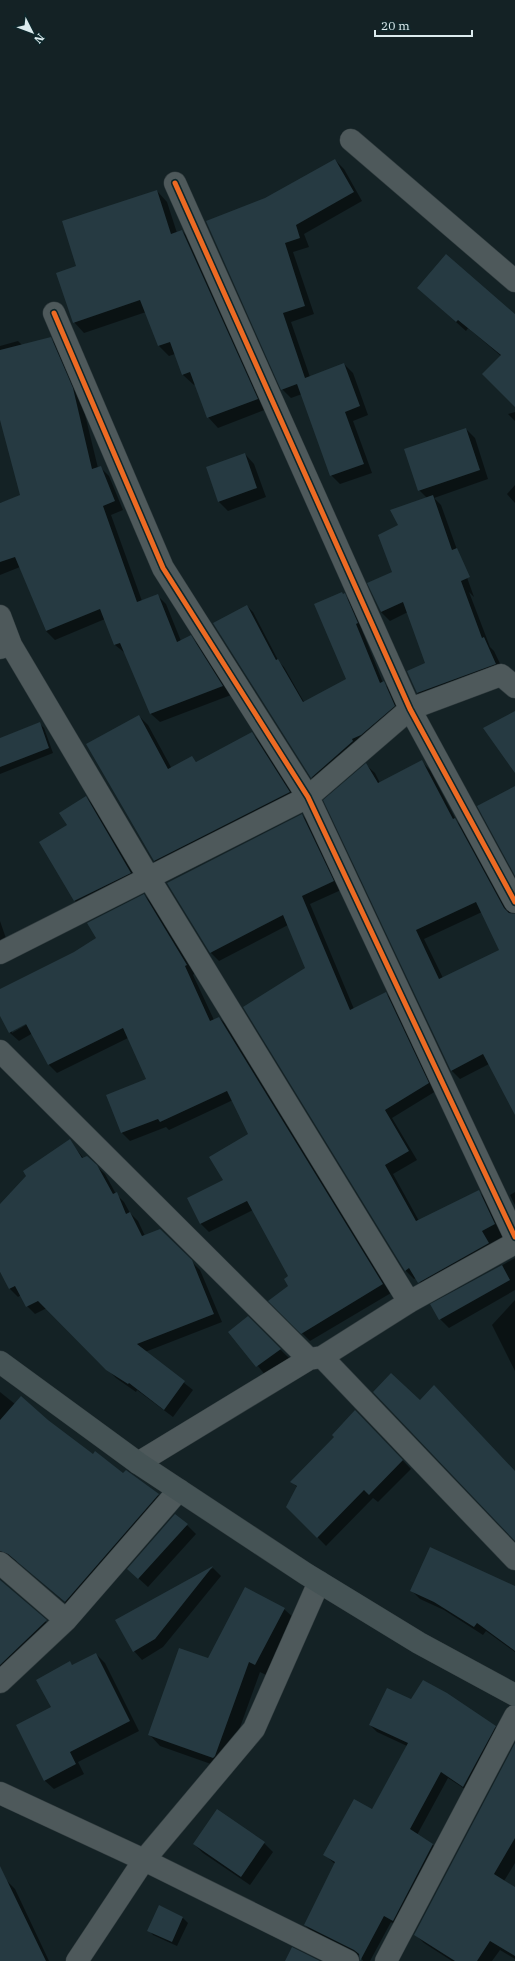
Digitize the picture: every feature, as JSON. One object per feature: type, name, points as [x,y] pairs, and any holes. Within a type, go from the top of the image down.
[{"type":"street","points":[[351,140],[515,282]]},
{"type":"street","points":[[175,183],[410,709],[515,902]]},
{"type":"street","points":[[54,313],[163,568],[308,797],[515,1236]]},
{"type":"street","points":[[0,616],[6,647],[150,878],[409,1302]]},
{"type":"street","points":[[0,953],[308,797],[410,709],[501,675],[515,687]]},
{"type":"street","points":[[0,1051],[315,1358],[515,1559]]},
{"type":"street","points":[[138,1463],[409,1302],[515,1243]]},
{"type":"street","points":[[0,1362],[138,1463],[319,1582],[420,1643],[515,1695]]},
{"type":"street","points":[[0,1682],[66,1620],[179,1490]]},
{"type":"street","points":[[0,1564],[66,1620]]},
{"type":"street","points":[[77,1961],[144,1860],[254,1729],[319,1582]]},
{"type":"street","points":[[386,1961],[515,1716]]},
{"type":"street","points":[[0,1793],[144,1860],[348,1961]]},
{"type":"building","points":[[335,159],[354,192],[296,225],[300,238],[285,243],[305,306],[283,313],[305,378],[344,363],[360,406],[345,412],[364,464],[330,476],[297,384],[281,390],[206,221],[265,198]]},
{"type":"building","points":[[157,190],[171,234],[182,230],[258,399],[207,418],[190,372],[182,375],[170,342],[158,346],[140,300],[73,323],[56,273],[76,266],[62,221]]},
{"type":"building","points":[[446,254],[515,314],[515,407],[482,374],[501,355],[458,320],[456,322],[417,288]]},
{"type":"building","points":[[51,337],[73,388],[92,469],[101,466],[115,501],[103,506],[137,602],[158,594],[177,642],[191,635],[223,686],[150,714],[120,643],[114,645],[100,609],[46,631],[15,557],[0,562],[0,503],[20,495],[0,420],[0,350]]},
{"type":"building","points":[[466,428],[480,470],[418,491],[404,449]]},
{"type":"building","points":[[245,453],[257,488],[218,502],[206,467]]},
{"type":"building","points":[[433,495],[452,550],[457,548],[470,577],[461,581],[482,638],[484,637],[496,664],[417,693],[407,671],[425,663],[403,602],[381,612],[367,583],[392,572],[378,535],[398,525],[390,510]]},
{"type":"building","points":[[342,592],[343,594],[345,593],[358,623],[356,624],[380,683],[384,681],[395,706],[361,735],[352,739],[353,741],[311,778],[213,623],[247,605],[276,660],[278,659],[303,702],[346,679],[314,604]]},
{"type":"building","points":[[515,711],[515,773],[483,728]]},
{"type":"building","points":[[139,715],[168,769],[192,756],[196,762],[252,732],[290,792],[154,861],[86,744]]},
{"type":"building","points":[[40,722],[49,748],[0,767],[0,738]]},
{"type":"building","points":[[422,760],[453,819],[455,818],[504,908],[509,913],[515,914],[515,1115],[483,1054],[451,1071],[323,800],[366,763],[378,783]],"holes":[[[476,902],[499,950],[439,979],[416,930]]]},
{"type":"building","points":[[515,786],[515,876],[477,806]]},
{"type":"building","points":[[86,796],[131,873],[74,901],[39,842],[67,825],[59,813]]},
{"type":"building","points":[[302,814],[334,881],[302,896],[350,1010],[386,992],[429,1083],[385,1110],[409,1151],[385,1165],[416,1221],[479,1190],[495,1224],[482,1231],[489,1243],[418,1283],[409,1268],[405,1271],[243,1007],[305,968],[283,915],[210,953],[167,883]]},
{"type":"building","points":[[144,894],[187,965],[185,966],[210,1021],[219,1017],[383,1284],[301,1334],[268,1301],[288,1286],[284,1279],[288,1276],[247,1201],[200,1224],[187,1198],[223,1180],[209,1157],[248,1134],[227,1091],[160,1122],[158,1119],[121,1133],[106,1095],[146,1079],[123,1028],[48,1065],[26,1024],[9,1033],[0,1016],[0,989],[74,952],[96,938],[87,923]]},
{"type":"building","points":[[70,1139],[82,1158],[87,1156],[97,1165],[113,1194],[117,1192],[126,1214],[130,1212],[142,1236],[160,1229],[192,1260],[214,1314],[137,1344],[185,1381],[164,1410],[129,1383],[128,1384],[106,1370],[38,1301],[26,1307],[15,1286],[9,1289],[0,1272],[0,1204],[26,1176],[23,1171]]},
{"type":"building","points":[[502,1265],[510,1280],[439,1320],[430,1304]]},
{"type":"building","points":[[248,1316],[281,1349],[256,1367],[228,1332]]},
{"type":"building","points":[[391,1373],[420,1400],[434,1385],[515,1471],[515,1541],[373,1392]]},
{"type":"building","points":[[21,1396],[48,1420],[93,1454],[95,1451],[123,1473],[126,1470],[159,1494],[65,1602],[8,1554],[0,1551],[0,1420]]},
{"type":"building","points":[[355,1410],[403,1460],[369,1495],[364,1490],[317,1538],[286,1507],[297,1486],[290,1482],[334,1437],[332,1435]]},
{"type":"building","points":[[175,1514],[188,1524],[138,1579],[127,1569]]},
{"type":"building","points":[[430,1547],[515,1586],[515,1651],[477,1623],[474,1627],[434,1602],[410,1591]]},
{"type":"building","points":[[213,1566],[155,1639],[133,1652],[115,1620]]},
{"type":"building","points":[[0,1580],[47,1620],[0,1665]]},
{"type":"building","points":[[245,1587],[285,1608],[255,1665],[249,1662],[215,1756],[213,1758],[148,1735],[179,1648],[208,1658]]},
{"type":"building","points":[[96,1653],[130,1721],[70,1752],[76,1764],[44,1781],[16,1725],[51,1707],[36,1680],[70,1661],[72,1665]]},
{"type":"building","points":[[423,1680],[447,1693],[496,1726],[463,1787],[441,1772],[410,1829],[433,1844],[393,1921],[384,1916],[360,1961],[359,1954],[354,1950],[304,1925],[335,1862],[323,1855],[354,1799],[372,1809],[408,1743],[369,1725],[387,1688],[411,1699]]},
{"type":"building","points":[[515,1743],[515,1838],[494,1874],[515,1887],[515,1956],[490,1941],[477,1961],[455,1961],[414,1935]]},
{"type":"building","points":[[217,1809],[265,1842],[241,1877],[193,1844]]},
{"type":"building","points":[[0,1866],[46,1961],[0,1961]]},
{"type":"building","points":[[159,1905],[183,1917],[172,1942],[147,1931]]},
{"type":"building","points":[[292,1947],[320,1961],[285,1961]]},
{"type":"cycle path","points":[[175,183],[410,709],[515,902]]},
{"type":"cycle path","points":[[54,313],[163,568],[308,797],[515,1237]]}]
